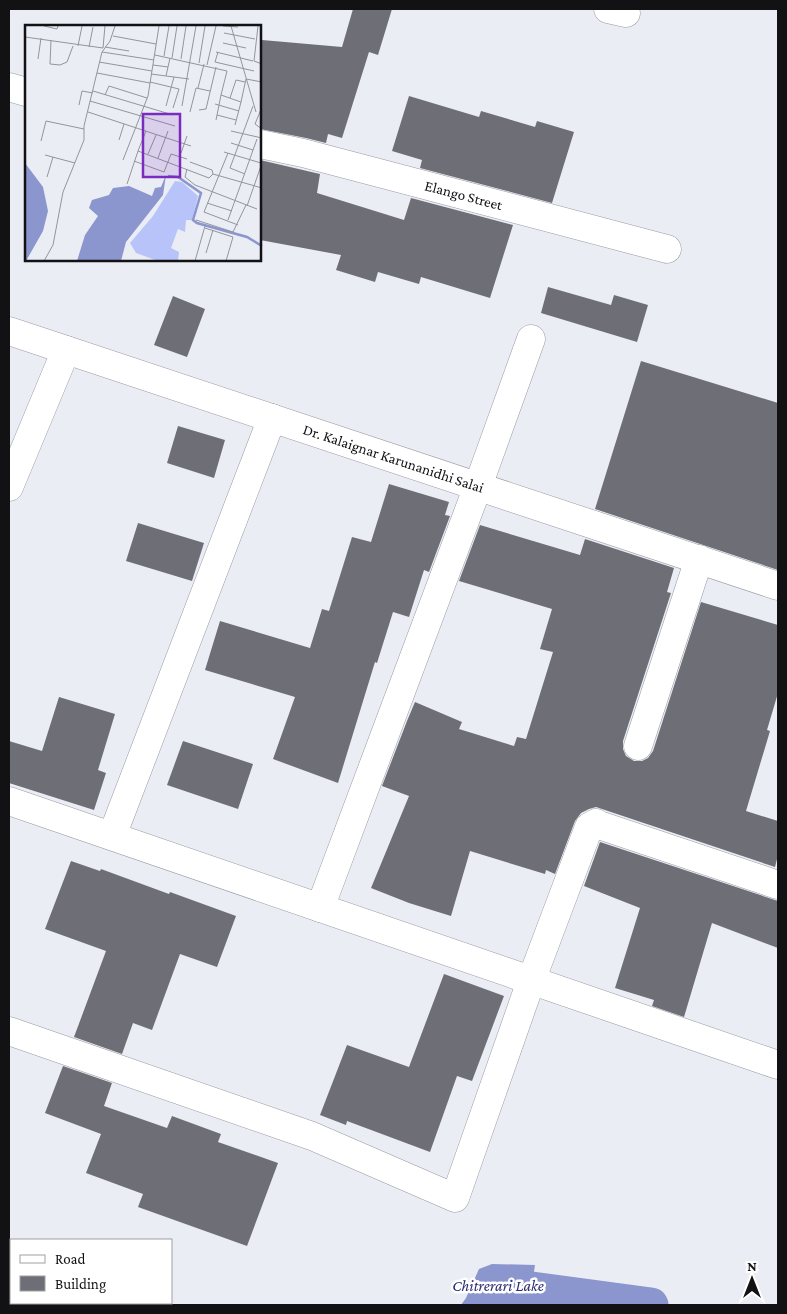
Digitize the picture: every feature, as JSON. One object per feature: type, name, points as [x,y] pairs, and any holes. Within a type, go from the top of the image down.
[{"type":"street","points":[[9,87],[25,92]]},
{"type":"street","name":"Elango Street","points":[[261,144],[303,153],[667,249]]},
{"type":"street","name":"Dr. Kalaignar Karunanidhi Salai","points":[[9,331],[778,586]]},
{"type":"street","points":[[320,908],[531,339]]},
{"type":"street","points":[[9,487],[66,350]]},
{"type":"street","points":[[112,836],[272,418]]},
{"type":"street","points":[[638,746],[700,560]]},
{"type":"street","points":[[9,801],[778,1065]]},
{"type":"street","points":[[9,1031],[312,1136],[454,1198],[531,981],[589,827],[592,824],[596,823],[778,885]]},
{"type":"water","name":"Chitrerari Lake","points":[[492,1264],[535,1265],[529,1305],[461,1305],[479,1269]]},
{"type":"building","points":[[353,9],[392,9],[378,55],[369,52],[342,138],[328,134],[326,143],[261,129],[262,40],[342,47]]},
{"type":"building","points":[[409,96],[479,117],[481,111],[535,127],[537,121],[574,132],[552,203],[420,168],[422,160],[392,151]]},
{"type":"building","points":[[261,160],[320,174],[317,193],[404,220],[411,198],[513,225],[490,298],[421,277],[419,284],[378,272],[375,282],[336,270],[341,255],[261,240]]},
{"type":"building","points":[[548,287],[611,305],[614,295],[648,305],[637,342],[541,313]]},
{"type":"building","points":[[173,296],[205,309],[187,357],[154,345]]},
{"type":"building","points":[[641,361],[778,403],[778,570],[595,509]]},
{"type":"building","points":[[178,426],[225,440],[214,478],[167,463]]},
{"type":"building","points":[[389,484],[449,502],[445,515],[450,516],[429,572],[424,570],[409,617],[393,612],[377,663],[375,662],[338,783],[273,759],[295,697],[205,670],[220,621],[310,648],[322,609],[329,611],[352,537],[371,542]]},
{"type":"building","points":[[138,523],[204,543],[192,581],[126,561]]},
{"type":"building","points":[[480,525],[580,555],[585,539],[674,568],[667,592],[671,593],[623,741],[623,749],[626,756],[634,761],[642,761],[648,758],[653,751],[701,602],[778,625],[778,693],[767,730],[770,731],[746,811],[778,821],[778,855],[775,867],[596,807],[581,813],[575,821],[555,874],[546,870],[545,874],[470,851],[451,916],[409,903],[371,888],[409,796],[382,786],[415,702],[462,722],[459,729],[514,746],[517,737],[526,739],[553,652],[540,649],[552,609],[459,581]]},
{"type":"building","points":[[59,697],[115,714],[98,770],[106,773],[94,810],[9,783],[9,741],[42,751]]},
{"type":"building","points":[[183,741],[253,764],[238,809],[167,785]]},
{"type":"building","points":[[600,842],[778,901],[778,948],[712,923],[684,1017],[652,1006],[654,1000],[615,988],[640,908],[584,886]]},
{"type":"building","points":[[71,861],[100,871],[101,869],[169,894],[170,892],[236,916],[217,967],[180,954],[152,1030],[133,1023],[122,1054],[74,1037],[106,951],[45,929]]},
{"type":"building","points":[[444,974],[504,996],[472,1081],[457,1076],[430,1152],[347,1121],[346,1125],[320,1115],[347,1045],[409,1067]]},
{"type":"building","points":[[63,1066],[112,1083],[104,1106],[167,1128],[172,1116],[221,1134],[218,1142],[278,1163],[247,1246],[138,1207],[143,1194],[86,1173],[101,1134],[45,1113]]},
{"type":"waterway","points":[[532,1289],[651,1305]]}]
